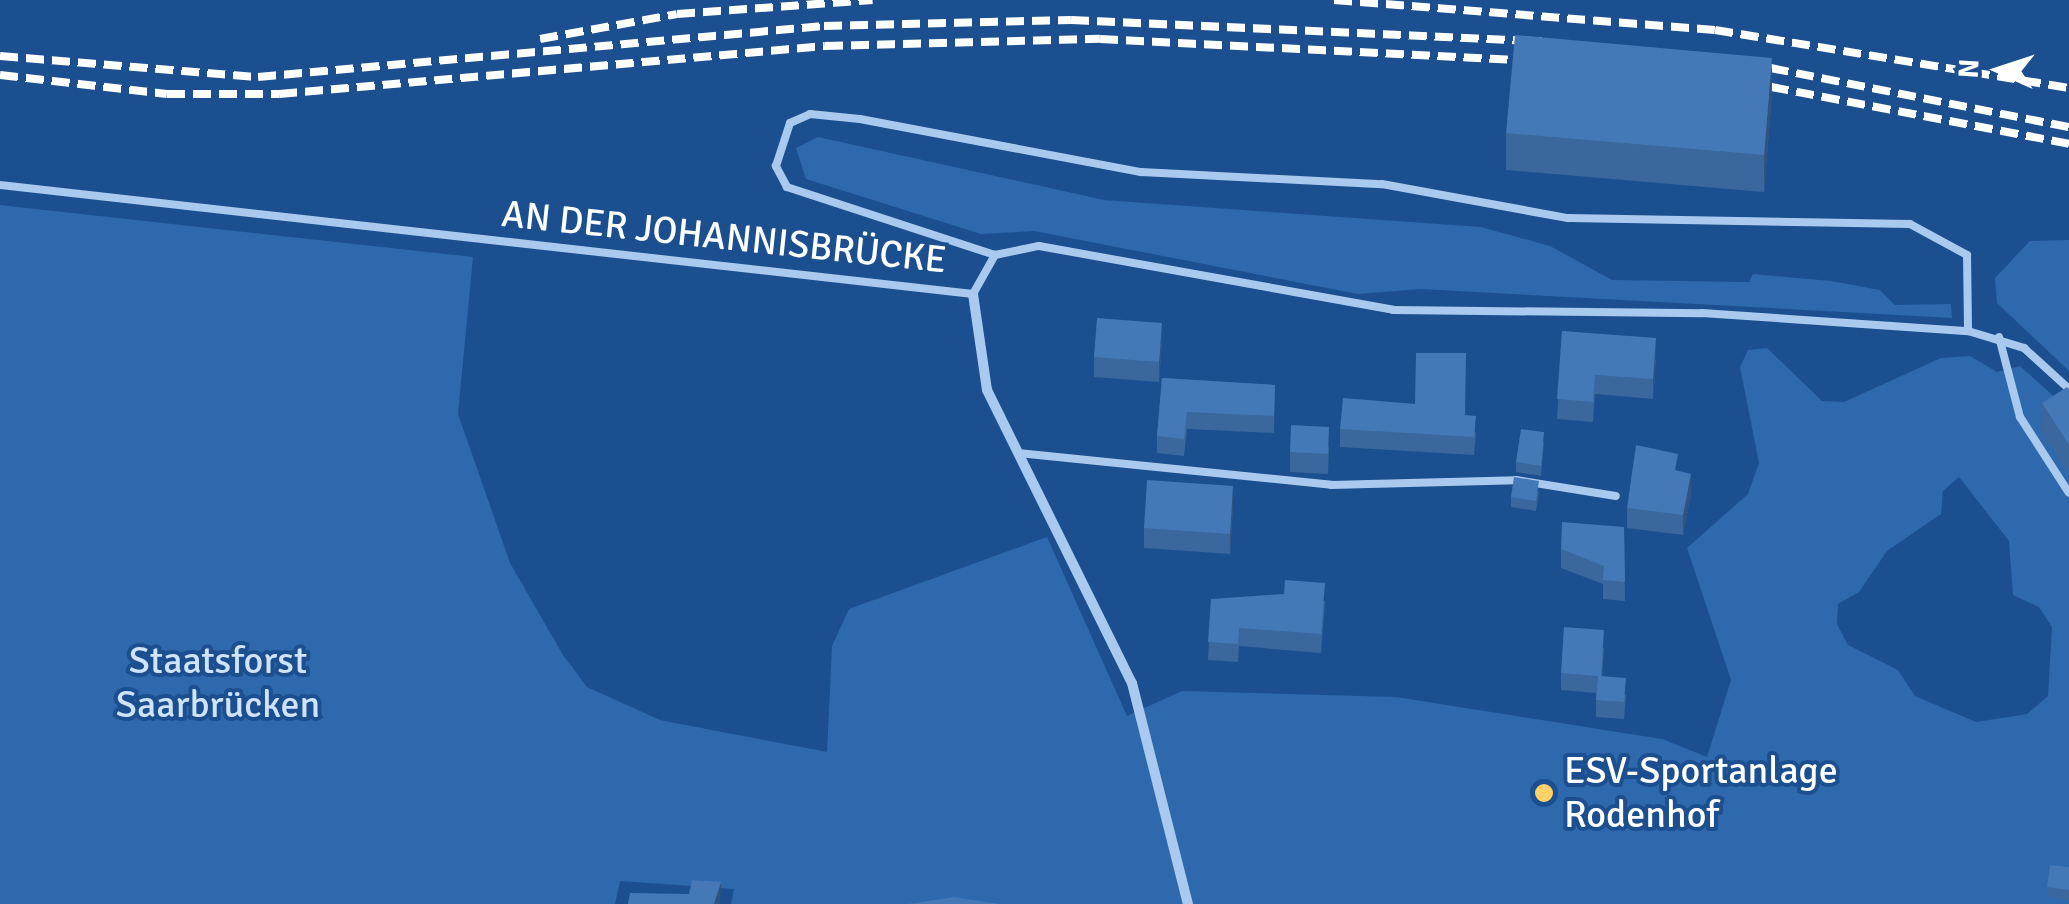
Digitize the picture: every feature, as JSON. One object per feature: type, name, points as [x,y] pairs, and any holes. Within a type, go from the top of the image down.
[{"type":"street","name":"AN DER JOHANNISBRÜCKE","points":[[973,294],[987,390],[1132,684],[1188,904]]},
{"type":"lane","points":[[1968,331],[1967,255],[1910,224],[1568,218],[1382,184],[1142,172],[860,119],[810,114],[790,123],[776,166],[787,188],[994,255],[1039,246],[1393,310],[1702,313],[1968,331],[1999,338],[2069,389]]},
{"type":"lane","name":"AN DER JOHANNISBRÜCKE","points":[[0,185],[973,294]]},
{"type":"lane","points":[[973,294],[994,255]]},
{"type":"lane","points":[[1999,338],[2020,417],[2069,493]]},
{"type":"lane","points":[[1018,453],[1331,485],[1516,480],[1616,496]]},
{"type":"green space","points":[[818,137],[1104,200],[1481,227],[1550,246],[1612,280],[1749,282],[1753,274],[1831,281],[1880,290],[1895,305],[1951,304],[1952,318],[1421,289],[1358,294],[1034,231],[981,234],[806,179],[796,148]]},
{"type":"green space","name":"Staatsforst Saarbrücken","points":[[0,205],[473,257],[458,414],[510,563],[563,655],[587,687],[660,720],[827,752],[832,646],[849,609],[1047,537],[1127,716],[1182,691],[1396,697],[1662,739],[1707,757],[1731,680],[1687,548],[1748,494],[1759,463],[1740,367],[1748,350],[1767,348],[1822,401],[1844,402],[1941,358],[1970,356],[1997,372],[2020,366],[2069,410],[2069,904],[731,904],[734,889],[620,881],[615,904],[0,904]],"holes":[[[1959,477],[2009,541],[2013,595],[2039,607],[2052,627],[2048,696],[2027,714],[1976,722],[1915,696],[1898,670],[1848,645],[1837,624],[1838,604],[1859,592],[1887,551],[1941,514],[1943,491]]]},
{"type":"green space","points":[[2069,240],[2069,371],[1997,303],[1995,278],[2030,241]]},
{"type":"building","points":[[1515,35],[1772,58],[1764,155],[1506,133]]},
{"type":"building","points":[[1097,318],[1162,323],[1159,362],[1094,357]]},
{"type":"building","points":[[1562,331],[1656,338],[1653,379],[1595,375],[1593,402],[1557,399]]},
{"type":"building","points":[[1416,353],[1466,353],[1465,415],[1476,416],[1474,437],[1340,429],[1343,398],[1415,404]]},
{"type":"building","points":[[1162,378],[1275,385],[1274,416],[1187,412],[1184,439],[1157,436]]},
{"type":"building","points":[[2069,389],[2069,445],[2042,403]]},
{"type":"building","points":[[1291,425],[1329,427],[1328,454],[1290,452]]},
{"type":"building","points":[[1521,429],[1544,432],[1541,466],[1516,462]]},
{"type":"building","points":[[1636,445],[1678,454],[1675,470],[1691,474],[1683,515],[1627,508]]},
{"type":"building","points":[[1514,477],[1539,481],[1536,501],[1511,497]]},
{"type":"building","points":[[1147,480],[1233,486],[1230,534],[1144,528]]},
{"type":"building","points":[[1562,522],[1624,527],[1625,582],[1603,580],[1604,566],[1561,549]]},
{"type":"building","points":[[1285,580],[1325,583],[1321,634],[1239,628],[1238,644],[1208,642],[1211,599],[1284,594]]},
{"type":"building","points":[[1564,627],[1604,630],[1601,676],[1626,678],[1624,702],[1596,700],[1598,676],[1561,673]]},
{"type":"building","points":[[2050,865],[2069,867],[2069,890],[2047,887]]},
{"type":"building","points":[[692,880],[721,882],[714,904],[628,904],[630,893],[689,894]]},
{"type":"building","points":[[954,897],[999,904],[908,904]]},
{"type":"railway","points":[[540,39],[677,14],[873,0]]},
{"type":"railway","points":[[1334,0],[1715,30],[2069,88]]},
{"type":"railway","points":[[0,56],[258,77],[824,26],[1071,20],[1542,41]]},
{"type":"railway","points":[[0,75],[167,94],[279,94],[825,46],[1100,39],[1541,61]]},
{"type":"railway","points":[[1745,63],[2069,127]]},
{"type":"railway","points":[[1745,82],[2069,144]]},
{"type":"place","name":"ESV-Sportanlage Rodenhof","points":[[1544,793]]}]
